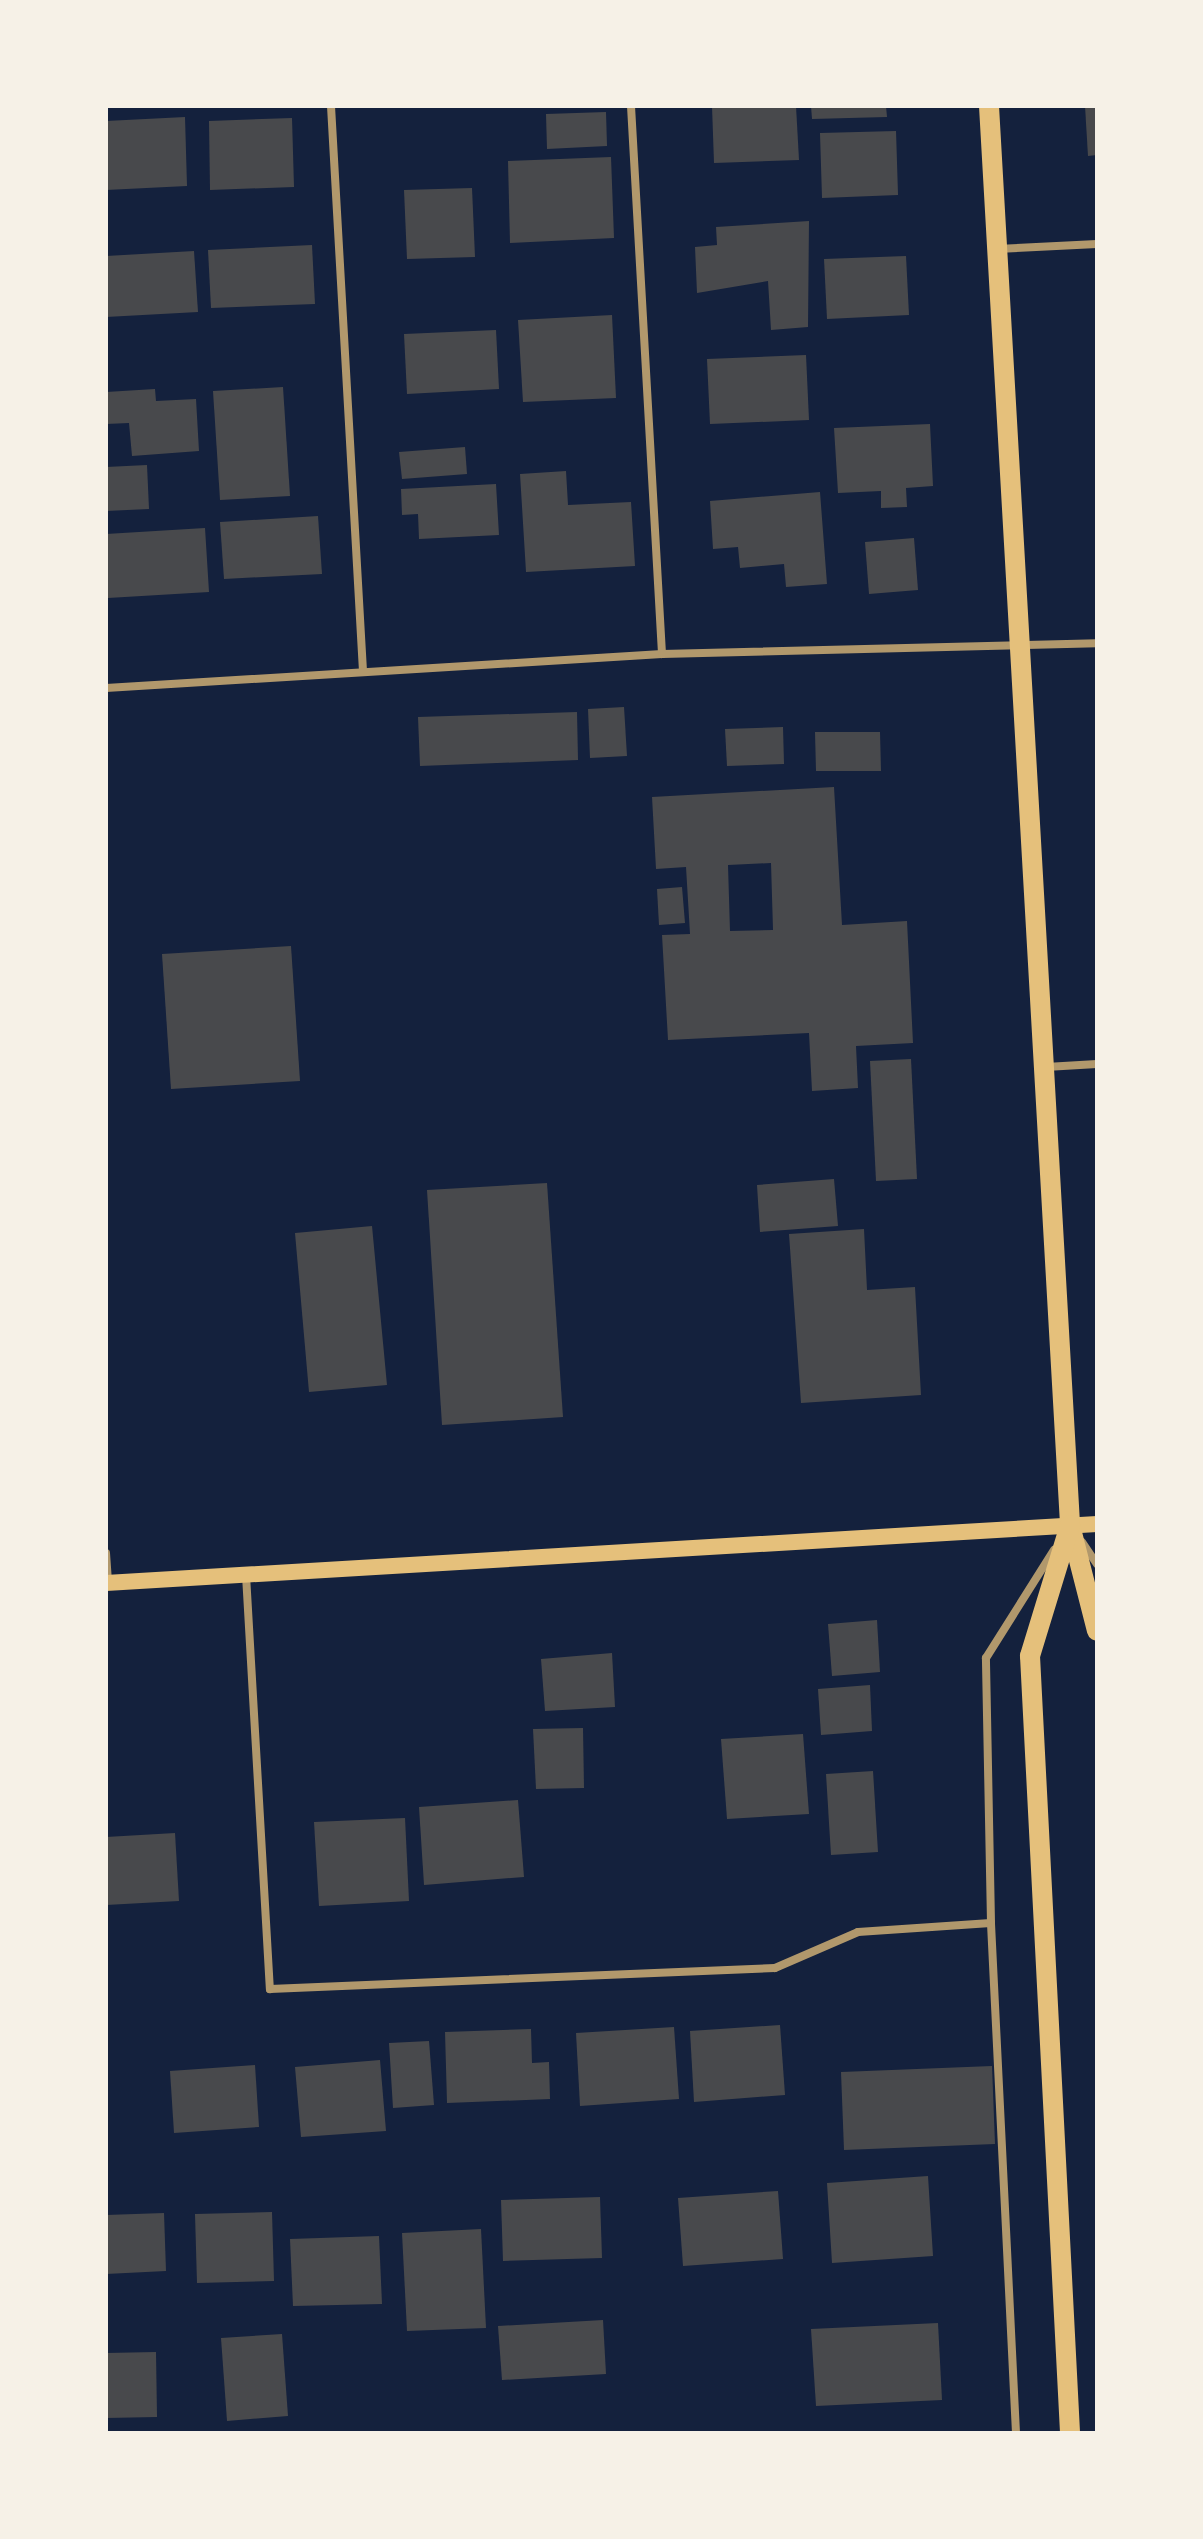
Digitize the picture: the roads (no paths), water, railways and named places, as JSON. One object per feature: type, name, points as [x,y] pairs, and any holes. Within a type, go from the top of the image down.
[{"type":"main road","points":[[989,106],[1040,1067],[1070,1525],[1097,1631]]},
{"type":"main road","points":[[107,1583],[1097,1524]]},
{"type":"main road","points":[[1070,1525],[1030,1656],[1070,2433]]},
{"type":"street","points":[[331,106],[363,671]]},
{"type":"street","points":[[631,106],[662,654]]},
{"type":"street","points":[[997,249],[1097,244]]},
{"type":"street","points":[[106,688],[662,654],[1097,643]]},
{"type":"street","points":[[1040,1067],[1097,1064]]},
{"type":"street","points":[[1016,2433],[991,1923],[986,1658],[1070,1525],[1097,1564]]},
{"type":"street","points":[[106,1553],[107,1583]]},
{"type":"street","points":[[246,1574],[270,1989],[775,1968],[858,1932],[991,1923]]}]
